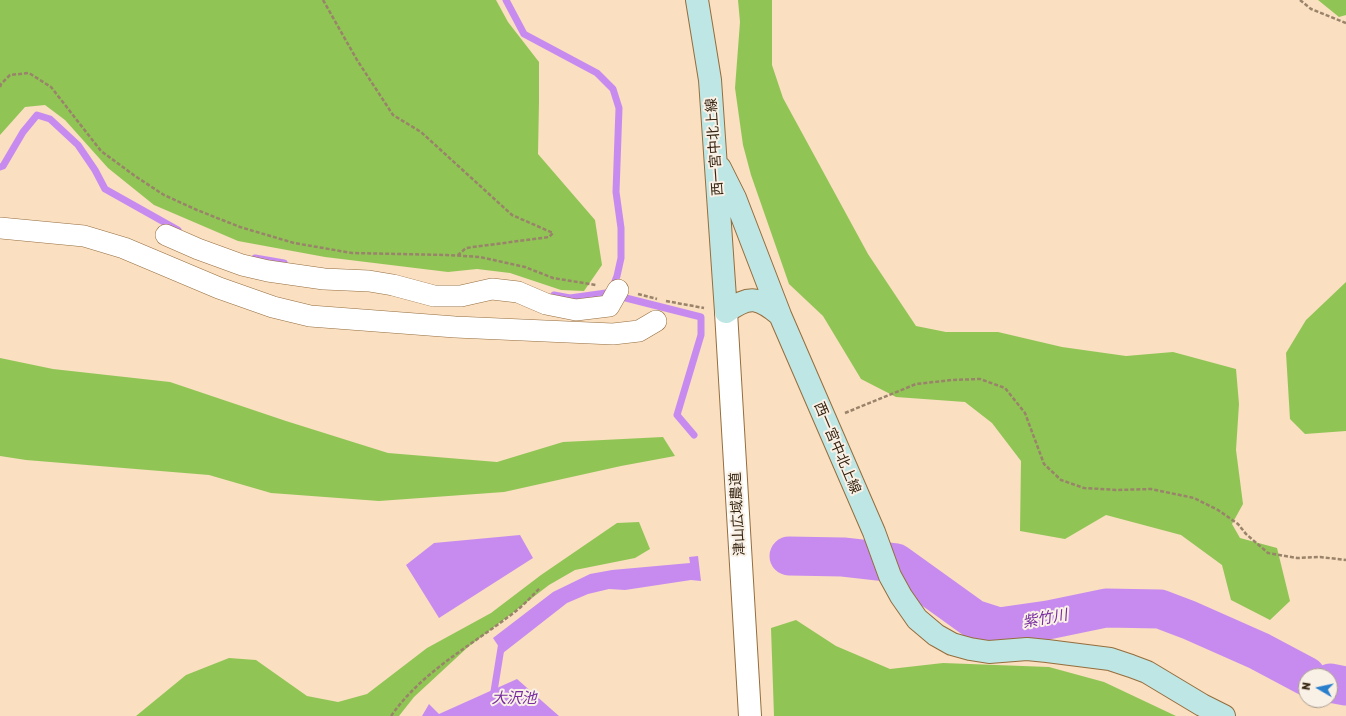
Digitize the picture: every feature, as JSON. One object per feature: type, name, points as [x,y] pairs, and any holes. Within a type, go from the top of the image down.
[{"type":"main road","name":"西一宮中北上線","points":[[697,0],[710,80],[726,312],[749,299],[767,304],[780,315],[882,552],[890,576],[901,596],[917,619],[936,635],[952,644],[970,649],[989,652],[1027,649],[1110,659],[1147,672],[1202,705],[1224,716]]},
{"type":"main road","points":[[715,158],[735,198],[780,315]]},
{"type":"street","points":[[0,228],[84,236],[124,248],[219,288],[272,307],[310,316],[455,327],[613,334],[639,331],[656,321]]},
{"type":"street","points":[[166,235],[198,249],[242,265],[268,271],[324,279],[369,281],[393,285],[434,296],[461,296],[492,289],[518,292],[546,304],[576,310],[609,306],[618,290]]},
{"type":"street","name":"津山広域農道","points":[[726,312],[750,716]]},
{"type":"path","points":[[323,0],[357,60],[393,115],[421,132],[512,215],[553,233],[549,237],[466,248],[458,255]]},
{"type":"path","points":[[1300,0],[1311,8],[1346,23]]},
{"type":"path","points":[[0,87],[10,75],[29,72],[51,88],[101,151],[135,176],[164,195],[196,210],[240,227],[294,243],[352,252],[458,255],[487,259],[524,267],[553,278],[600,285],[684,305],[726,312]]},
{"type":"path","points":[[826,421],[916,384],[980,379],[1004,388],[1025,413],[1044,464],[1061,480],[1084,488],[1117,490],[1150,489],[1194,498],[1218,510],[1238,524],[1246,534],[1268,553],[1297,558],[1320,557],[1346,560]]},
{"type":"path","points":[[391,716],[401,701],[430,673],[509,617],[540,588]]},
{"type":"green space","points":[[0,0],[496,0],[508,22],[539,62],[538,154],[595,220],[602,265],[584,291],[561,290],[510,273],[477,269],[448,272],[325,257],[238,241],[154,205],[108,168],[65,120],[45,105],[25,107],[0,135]]},
{"type":"green space","points":[[738,0],[772,0],[772,65],[783,98],[868,254],[916,326],[946,332],[998,332],[1062,347],[1126,356],[1173,352],[1236,369],[1239,404],[1236,450],[1243,504],[1232,524],[1240,538],[1277,548],[1290,601],[1270,620],[1231,600],[1222,565],[1181,535],[1106,515],[1065,539],[1020,531],[1021,461],[992,423],[965,402],[896,397],[861,379],[823,316],[789,284],[751,175],[743,145],[735,88],[740,22]]},
{"type":"green space","points":[[1318,0],[1346,0],[1346,15],[1339,17]]},
{"type":"green space","points":[[1346,282],[1346,431],[1305,434],[1290,419],[1286,353],[1306,320]]},
{"type":"green space","points":[[0,358],[53,369],[170,382],[388,453],[497,462],[563,442],[663,437],[675,456],[621,466],[504,492],[379,501],[271,493],[209,475],[26,460],[0,456]]},
{"type":"green space","points":[[639,522],[650,549],[635,558],[575,570],[549,585],[468,647],[414,697],[399,716],[136,716],[186,675],[229,658],[256,660],[307,696],[338,702],[367,694],[427,648],[491,613],[541,575],[617,523]]},
{"type":"green space","points":[[796,620],[836,646],[890,669],[943,663],[1049,667],[1104,682],[1176,716],[774,716],[771,628]]},
{"type":"water","points":[[520,535],[533,558],[439,618],[406,565],[434,543]]},
{"type":"water","points":[[698,556],[701,581],[691,580],[625,590],[609,589],[588,594],[567,603],[503,653],[493,638],[553,592],[590,574],[612,570],[690,563],[689,557]]},
{"type":"water","name":"大沢池","points":[[517,679],[559,716],[422,716],[429,704],[439,714]]},
{"type":"waterway","points":[[506,0],[524,34],[597,73],[613,89],[619,108],[616,192],[621,228],[621,258],[617,276],[611,288]]},
{"type":"waterway","points":[[0,167],[3,166],[23,132],[37,115],[50,119],[78,145],[95,170],[105,189],[178,230]]},
{"type":"waterway","points":[[255,258],[284,263]]},
{"type":"waterway","points":[[554,295],[570,298],[606,293],[701,317],[701,335],[677,415],[694,435]]},
{"type":"waterway","name":"紫竹川","points":[[789,556],[843,557],[896,563],[974,619],[999,627],[1048,620],[1106,608],[1160,609],[1259,651],[1298,672]]},
{"type":"waterway","points":[[490,716],[502,642],[504,640]]},
{"type":"waterway","name":"紫竹川","points":[[1338,684],[1346,686]]}]
